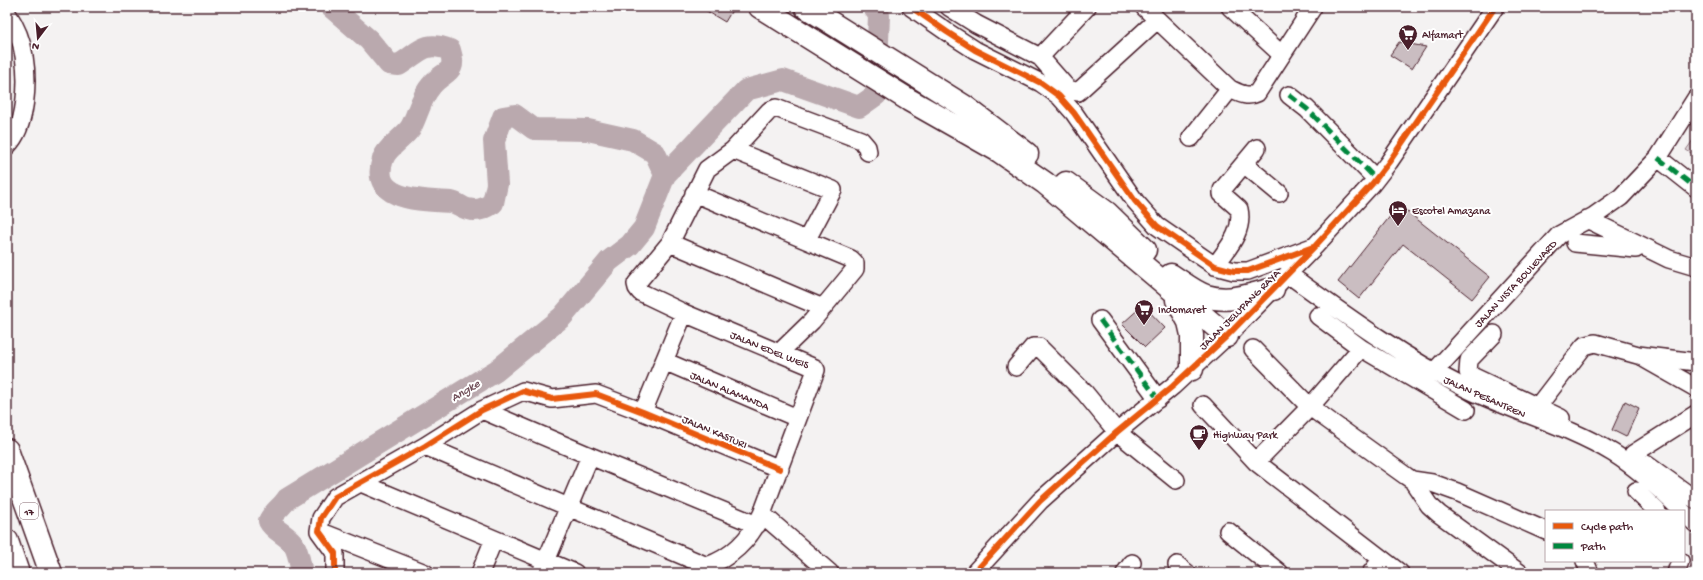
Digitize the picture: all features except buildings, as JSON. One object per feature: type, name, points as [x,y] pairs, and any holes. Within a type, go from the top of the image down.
[{"type":"highway","points":[[760,7],[909,100],[999,151],[1045,183],[1172,283],[1230,333]]},
{"type":"highway","points":[[806,7],[909,70],[964,106],[1107,213],[1172,283],[1189,322],[1192,335],[1192,369]]},
{"type":"highway","points":[[1172,283],[1205,296],[1224,300],[1247,297],[1281,282]]},
{"type":"highway","name":"17","points":[[7,450],[51,573]]},
{"type":"highway","points":[[7,541],[18,573]]},
{"type":"street","points":[[7,146],[13,140],[21,126],[26,88],[24,55],[13,23],[7,13],[8,7]]},
{"type":"street","points":[[911,7],[946,32],[975,50],[1041,83],[1058,96],[1074,113],[1135,201],[1157,226],[1215,266],[1234,271],[1248,271],[1316,245]]},
{"type":"street","points":[[949,7],[976,24],[1040,58],[1068,89],[1078,92],[1157,20]]},
{"type":"street","points":[[1040,58],[1087,7]]},
{"type":"street","points":[[1144,7],[1230,89],[1242,95],[1251,96],[1257,93],[1313,7]]},
{"type":"street","points":[[1230,7],[1282,55]]},
{"type":"street","name":"JALAN JELUPANG RAYA","points":[[974,573],[1040,501],[1117,432],[1192,369],[1230,333],[1281,282],[1376,180],[1430,104],[1495,7]]},
{"type":"street","points":[[1191,138],[1230,89]]},
{"type":"street","points":[[1288,95],[1307,109],[1376,180]]},
{"type":"street","name":"JALAN VISTA BOULEVARD","points":[[1434,372],[1546,246],[1559,235],[1603,210],[1621,197],[1658,158],[1696,98]]},
{"type":"street","points":[[823,308],[670,243],[707,169],[733,150],[772,108],[861,140],[867,146],[868,152]]},
{"type":"street","points":[[1215,266],[1236,236],[1240,224],[1239,209],[1222,194],[1222,190],[1257,148]]},
{"type":"street","points":[[733,150],[833,190],[807,239]]},
{"type":"street","points":[[1658,158],[1696,188]]},
{"type":"street","points":[[1244,164],[1280,193]]},
{"type":"street","points":[[694,193],[807,239],[851,259],[855,263],[856,269],[823,308],[779,353]]},
{"type":"street","points":[[1586,219],[1648,250],[1669,259],[1696,267]]},
{"type":"street","name":"JALAN EDEL WEIS","points":[[670,243],[636,284],[637,288],[684,313],[812,366],[816,370],[797,418],[780,469],[759,520],[744,542],[730,555],[700,568]]},
{"type":"street","points":[[1575,243],[1648,250]]},
{"type":"street","name":"JALAN PESANTREN","points":[[1281,282],[1434,372],[1519,412],[1565,430],[1613,453],[1651,481],[1681,510]]},
{"type":"street","points":[[643,412],[684,313]]},
{"type":"street","points":[[1318,316],[1360,348],[1466,410]]},
{"type":"street","points":[[1100,320],[1158,399]]},
{"type":"street","points":[[1494,334],[1469,360],[1468,372],[1472,376],[1538,406],[1633,454],[1696,500]]},
{"type":"street","points":[[1538,406],[1584,346],[1595,343],[1638,355],[1696,362]]},
{"type":"street","points":[[1016,367],[1033,347],[1038,348],[1086,393],[1117,432],[1176,480]]},
{"type":"street","points":[[1256,462],[1310,407],[1360,348]]},
{"type":"street","points":[[1253,349],[1310,407],[1412,480],[1429,505],[1439,514],[1520,573]]},
{"type":"street","points":[[1638,355],[1696,388]]},
{"type":"street","name":"JALAN ALAMANDA","points":[[664,361],[797,418]]},
{"type":"street","name":"JALAN KASTURI","points":[[319,531],[321,518],[335,497],[425,446],[482,410],[523,391],[552,399],[596,394],[780,469]]},
{"type":"street","points":[[1203,405],[1256,462],[1400,573]]},
{"type":"street","points":[[482,410],[590,456],[759,520],[830,573]]},
{"type":"street","points":[[1633,454],[1696,414]]},
{"type":"street","points":[[425,446],[570,507],[700,568]]},
{"type":"street","points":[[544,567],[590,456]]},
{"type":"street","points":[[1412,480],[1432,483],[1457,492],[1545,531]]},
{"type":"street","points":[[361,483],[494,539],[544,567],[575,573]]},
{"type":"street","points":[[1636,491],[1656,510]]},
{"type":"street","name":"JALAN PESANTREN","points":[[1685,514],[1696,524]]},
{"type":"street","points":[[319,531],[335,553],[335,573]]},
{"type":"street","points":[[319,531],[425,573]]},
{"type":"street","points":[[1228,531],[1280,573]]},
{"type":"street","points":[[480,573],[494,539]]},
{"type":"street","points":[[1371,573],[1382,559]]},
{"type":"street","points":[[1585,562],[1590,573]]},
{"type":"street","points":[[1676,573],[1680,562]]},
{"type":"shaded area","points":[[1696,136],[1696,156],[1686,150]]},
{"type":"waterway","points":[[331,7],[369,40],[389,64],[399,65],[428,47],[434,46],[450,50],[452,58],[451,68],[428,90],[422,100],[411,127],[405,135],[388,151],[383,159],[381,173],[384,184],[391,191],[414,199],[451,202],[471,210],[481,209],[490,205],[493,203],[497,184],[494,141],[503,117],[515,115],[534,129],[588,130],[633,140],[655,153],[665,175]]},
{"type":"waterway","name":"Angke","points":[[302,573],[296,548],[288,538],[274,528],[269,521],[287,499],[496,371],[562,317],[609,261],[630,245],[644,228],[665,175],[746,90],[783,80],[859,107],[876,95],[879,15],[873,7]]},
{"type":"marked path","points":[[1289,95],[1307,109],[1376,179]]},
{"type":"marked path","points":[[1658,158],[1696,188]]},
{"type":"marked path","points":[[1100,320],[1158,399]]},
{"type":"cycle path","points":[[911,7],[975,50],[1041,83],[1059,96],[1074,113],[1135,201],[1157,226],[1215,266],[1234,271],[1248,271],[1313,247]]},
{"type":"cycle path","points":[[974,573],[1040,501],[1117,432],[1173,386],[1227,336],[1316,245],[1372,184],[1389,162],[1495,7]]},
{"type":"cycle path","points":[[335,573],[335,553],[319,531],[321,518],[335,497],[425,446],[482,410],[523,391],[552,399],[596,394],[780,469]]},
{"type":"place","name":"Alfamart","points":[[1408,51]]},
{"type":"place","name":"Escotel Amazana","points":[[1398,227]]},
{"type":"place","name":"Indomaret","points":[[1144,326]]},
{"type":"place","name":"Highway Park","points":[[1199,451]]}]
